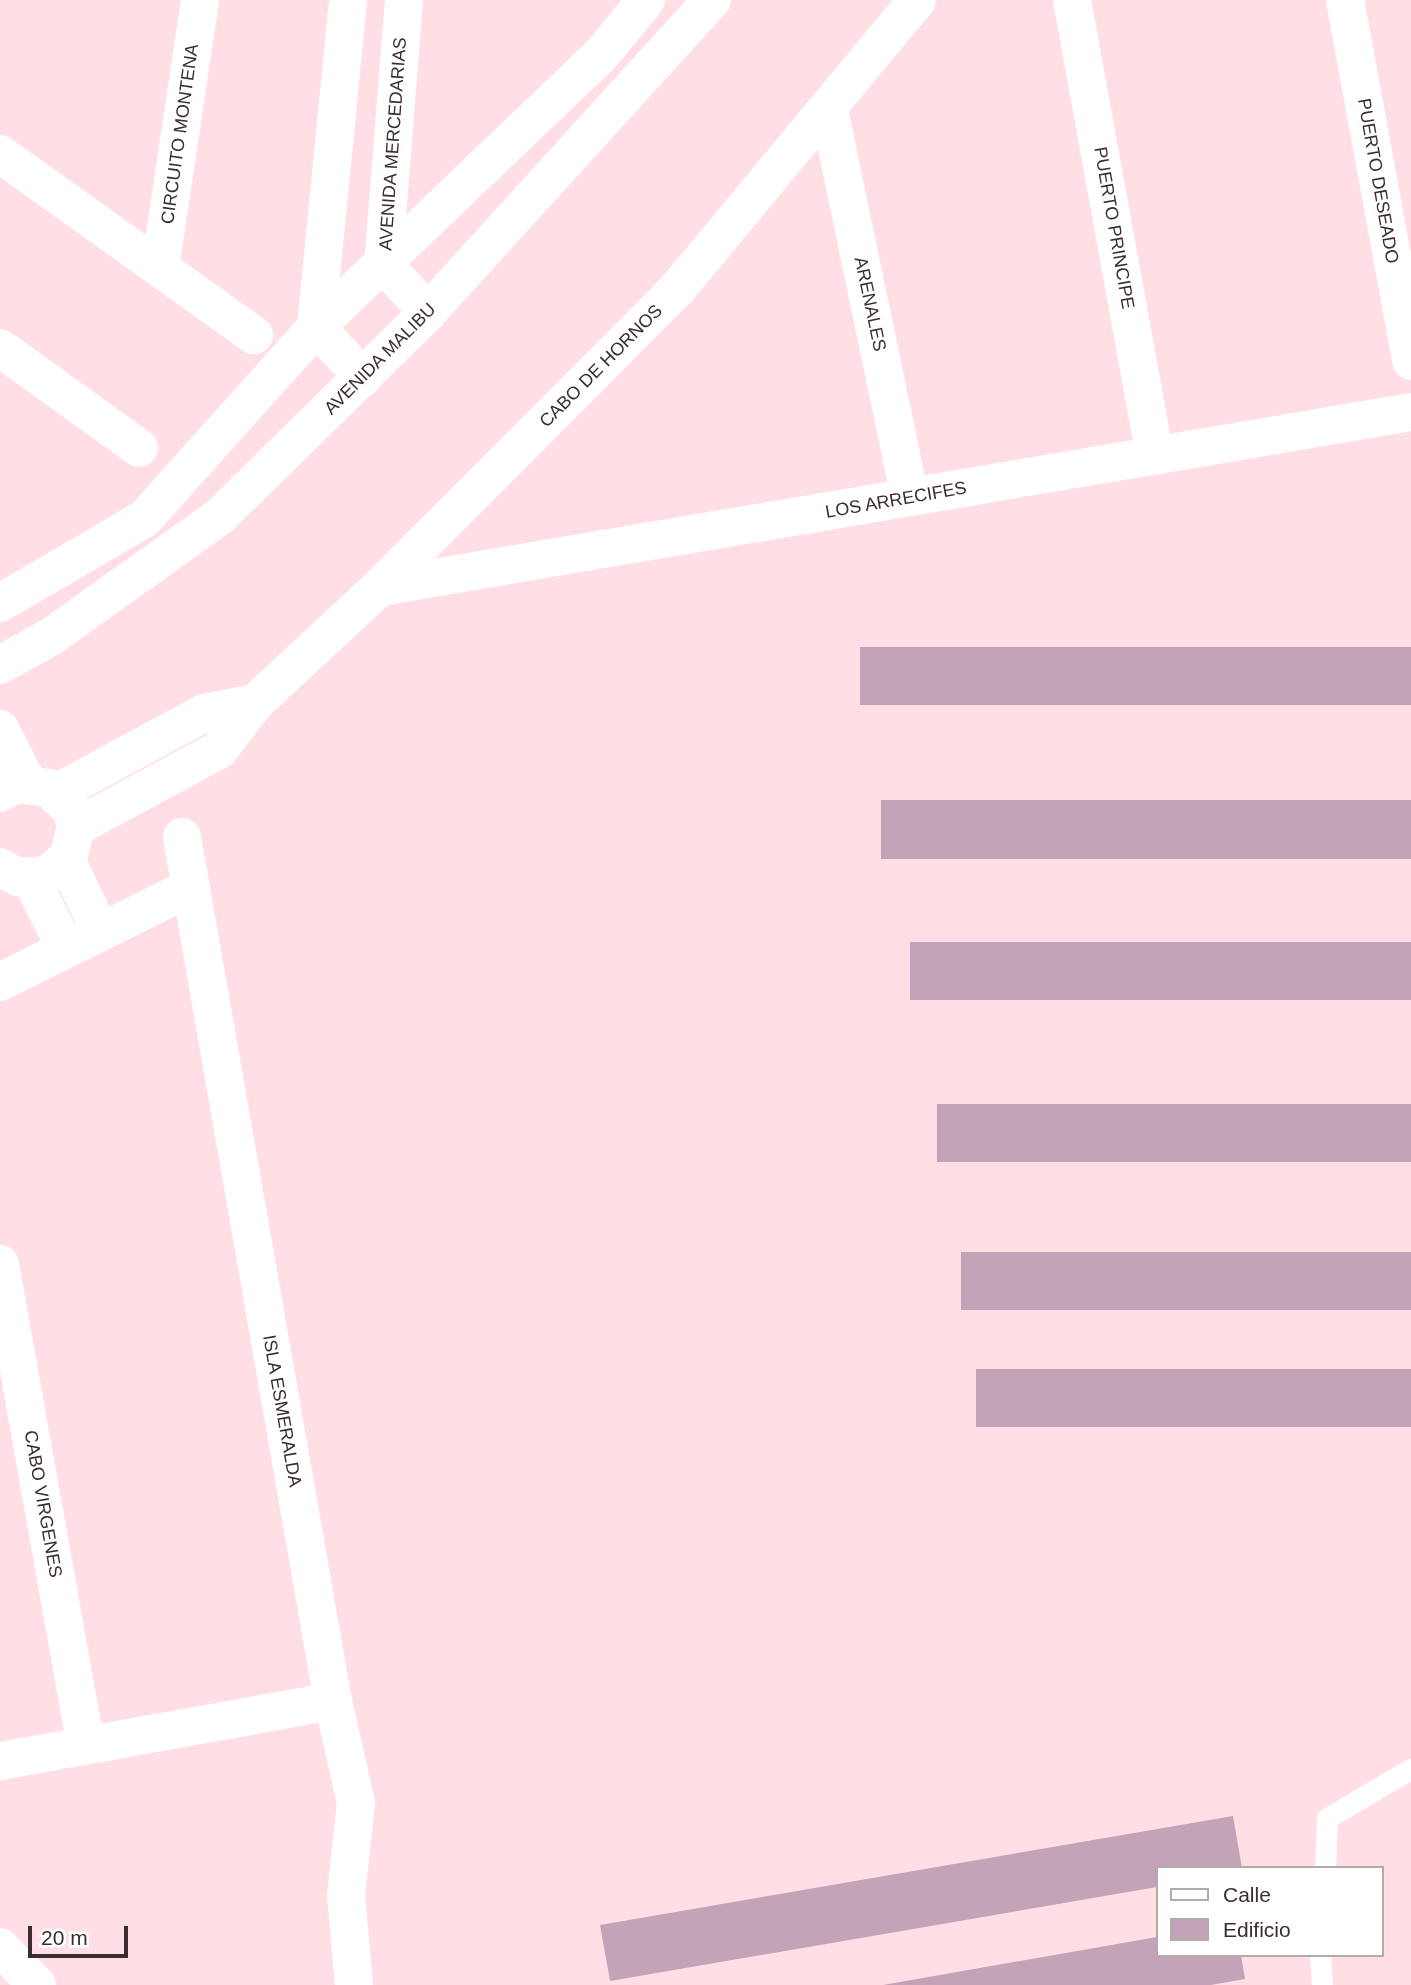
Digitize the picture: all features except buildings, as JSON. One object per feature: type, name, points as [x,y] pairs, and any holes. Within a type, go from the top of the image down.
[{"type":"street","name":"CIRCUITO MONTENA","points":[[160,268],[200,0]]},
{"type":"street","points":[[348,0],[316,327],[363,377]]},
{"type":"street","name":"AVENIDA MERCEDARIAS","points":[[404,0],[383,264],[428,312]]},
{"type":"street","points":[[0,603],[144,519],[316,327],[600,56],[646,0]]},
{"type":"street","name":"AVENIDA MALIBU","points":[[0,664],[52,636],[220,516],[428,312],[712,0]]},
{"type":"street","name":"CABO DE HORNOS","points":[[8,870],[71,844],[196,762],[219,750],[255,703],[380,587],[678,288],[829,110],[917,0]]},
{"type":"street","name":"PUERTO PRINCIPE","points":[[1072,0],[1156,456]]},
{"type":"street","name":"PUERTO DESEADO","points":[[1345,0],[1411,361]]},
{"type":"street","name":"ARENALES","points":[[829,110],[910,497]]},
{"type":"street","points":[[0,154],[254,335]]},
{"type":"street","points":[[0,348],[139,448]]},
{"type":"street","name":"LOS ARRECIFES","points":[[380,587],[1411,412]]},
{"type":"street","points":[[28,790],[178,727],[204,713],[255,703]]},
{"type":"street","points":[[178,727],[196,762]]},
{"type":"street","points":[[0,729],[28,790],[71,844],[101,932]]},
{"type":"street","name":"ISLA ESMERALDA","points":[[182,837],[333,1702],[356,1803],[346,1895],[354,1985]]},
{"type":"street","points":[[8,870],[66,949]]},
{"type":"street","points":[[0,982],[191,887]]},
{"type":"street","name":"CABO VIRGENES","points":[[0,1264],[86,1745]]},
{"type":"street","points":[[0,1761],[333,1702]]},
{"type":"street","points":[[0,1947],[37,1985]]},
{"type":"lane","points":[[1325,1866],[1327,1818],[1411,1769]]},
{"type":"lane","points":[[1321,1957],[1322,1985]]}]
